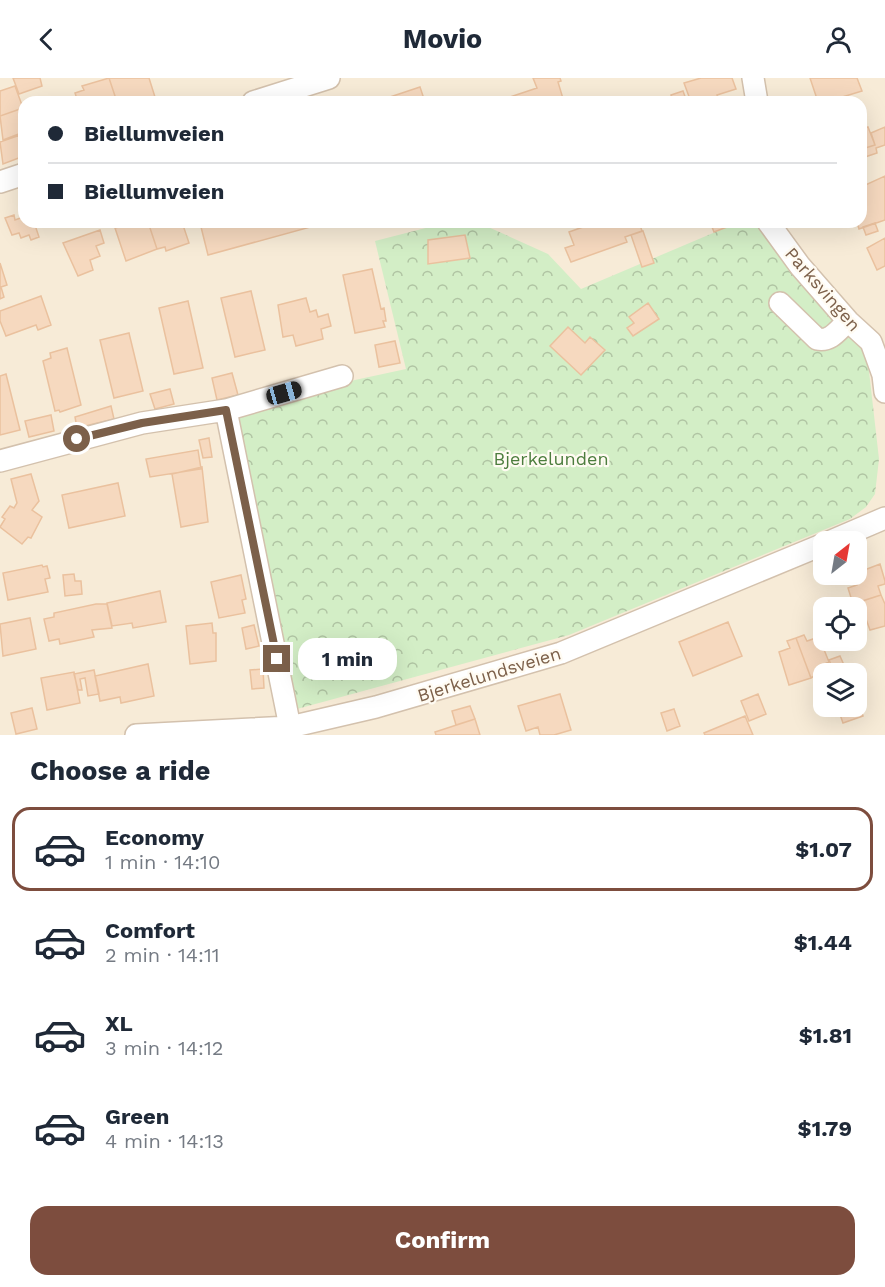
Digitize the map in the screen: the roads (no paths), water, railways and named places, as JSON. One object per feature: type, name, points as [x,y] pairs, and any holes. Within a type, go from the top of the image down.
[{"type":"street","points":[[272,96],[328,78]]},
{"type":"street","points":[[753,78],[756,96]]},
{"type":"street","points":[[0,182],[18,176]]},
{"type":"street","name":"Parksvingen","points":[[772,228],[800,266],[848,321],[878,336],[885,392]]},
{"type":"street","points":[[780,303],[817,339],[825,340],[831,337],[848,321]]},
{"type":"street","points":[[0,461],[55,444],[142,423],[226,410],[342,376]]},
{"type":"street","points":[[226,410],[290,727]]},
{"type":"street","points":[[855,531],[885,518]]},
{"type":"street","name":"Bjerkelundsveien","points":[[136,735],[290,727],[376,707],[561,653],[813,549]]},
{"type":"park label","name":"Bjerkelunden","points":[[551,458]]}]
